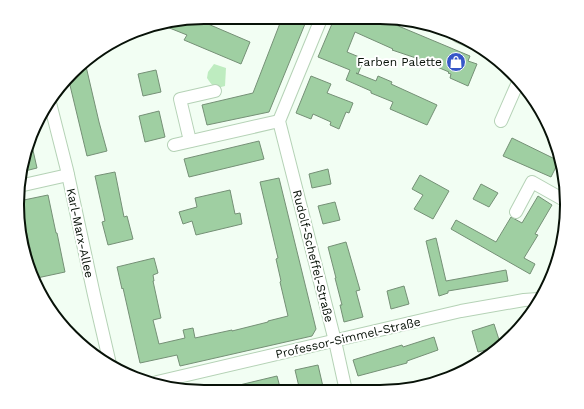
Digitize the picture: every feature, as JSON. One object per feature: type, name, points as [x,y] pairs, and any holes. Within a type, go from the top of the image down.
[{"type":"street","points":[[174,145],[279,121],[320,24]]},
{"type":"street","points":[[501,121],[516,86]]},
{"type":"street","points":[[190,141],[180,99],[215,91]]},
{"type":"street","name":"Karl-Marx-Allee","points":[[51,108],[68,175],[109,358]]},
{"type":"street","name":"Rudolf-Scheffel-Straße","points":[[279,121],[335,341],[345,385]]},
{"type":"street","points":[[25,185],[68,175]]},
{"type":"street","points":[[516,212],[532,182],[560,198]]},
{"type":"street","name":"Professor-Simmel-Straße","points":[[164,381],[461,311],[533,299]]},
{"type":"green space","points":[[214,64],[226,68],[225,86],[214,86],[207,78],[208,72]]},
{"type":"building","points":[[193,24],[208,24],[250,42],[241,64],[184,40],[187,35],[168,27]]},
{"type":"building","points":[[280,24],[305,24],[269,112],[207,125],[202,105],[253,93]]},
{"type":"building","points":[[332,24],[391,24],[470,56],[468,61],[477,64],[468,86],[450,78],[451,74],[448,73],[449,72],[392,50],[393,49],[355,32],[347,52],[364,59],[358,74],[376,81],[378,76],[392,82],[391,84],[437,105],[427,125],[390,109],[393,102],[346,80],[350,70],[318,57]]},
{"type":"building","points":[[86,68],[107,151],[87,156],[70,84]]},
{"type":"building","points":[[156,70],[161,92],[143,96],[138,74]]},
{"type":"building","points":[[311,76],[331,84],[327,93],[353,103],[349,113],[346,112],[339,129],[330,125],[331,122],[313,114],[311,119],[296,113]]},
{"type":"building","points":[[159,111],[165,137],[145,142],[139,116]]},
{"type":"building","points":[[512,138],[554,159],[556,166],[551,177],[503,156]]},
{"type":"building","points":[[259,141],[264,159],[189,177],[184,159]]},
{"type":"building","points":[[33,150],[37,168],[27,171]]},
{"type":"building","points":[[328,169],[331,184],[312,188],[309,174]]},
{"type":"building","points":[[115,172],[124,217],[127,216],[133,239],[108,245],[102,222],[105,221],[95,176]]},
{"type":"building","points":[[420,175],[449,191],[433,219],[414,209],[423,195],[412,189]]},
{"type":"building","points":[[279,178],[316,329],[312,336],[180,366],[177,355],[140,363],[117,267],[154,258],[158,273],[153,275],[153,281],[161,318],[153,320],[159,344],[185,338],[183,330],[193,328],[195,338],[232,331],[288,316],[276,259],[278,258],[260,182]]},
{"type":"building","points":[[481,184],[498,193],[489,207],[473,199]]},
{"type":"building","points":[[230,190],[235,214],[240,213],[242,224],[196,235],[192,221],[183,224],[179,212],[197,207],[195,198]]},
{"type":"building","points":[[48,195],[65,272],[40,277],[32,258],[26,232],[24,200]]},
{"type":"building","points":[[538,196],[552,205],[535,234],[538,235],[524,258],[535,264],[530,274],[451,229],[456,220],[496,242],[511,217],[522,223]]},
{"type":"building","points":[[335,202],[340,220],[323,224],[318,206]]},
{"type":"building","points":[[436,238],[446,281],[506,270],[508,281],[448,291],[448,293],[439,296],[426,241]]},
{"type":"building","points":[[346,242],[360,290],[356,291],[363,317],[344,322],[340,305],[342,305],[328,247]]},
{"type":"building","points":[[404,286],[409,304],[391,309],[387,291]]},
{"type":"building","points":[[494,324],[499,340],[487,350],[478,352],[472,331]]},
{"type":"building","points":[[434,337],[438,350],[407,361],[407,363],[358,376],[353,360]]},
{"type":"building","points":[[318,365],[323,385],[299,385],[295,370]]},
{"type":"building","points":[[277,376],[279,385],[240,385]]},
{"type":"place","name":"Farben Palette","points":[[456,62]]}]
